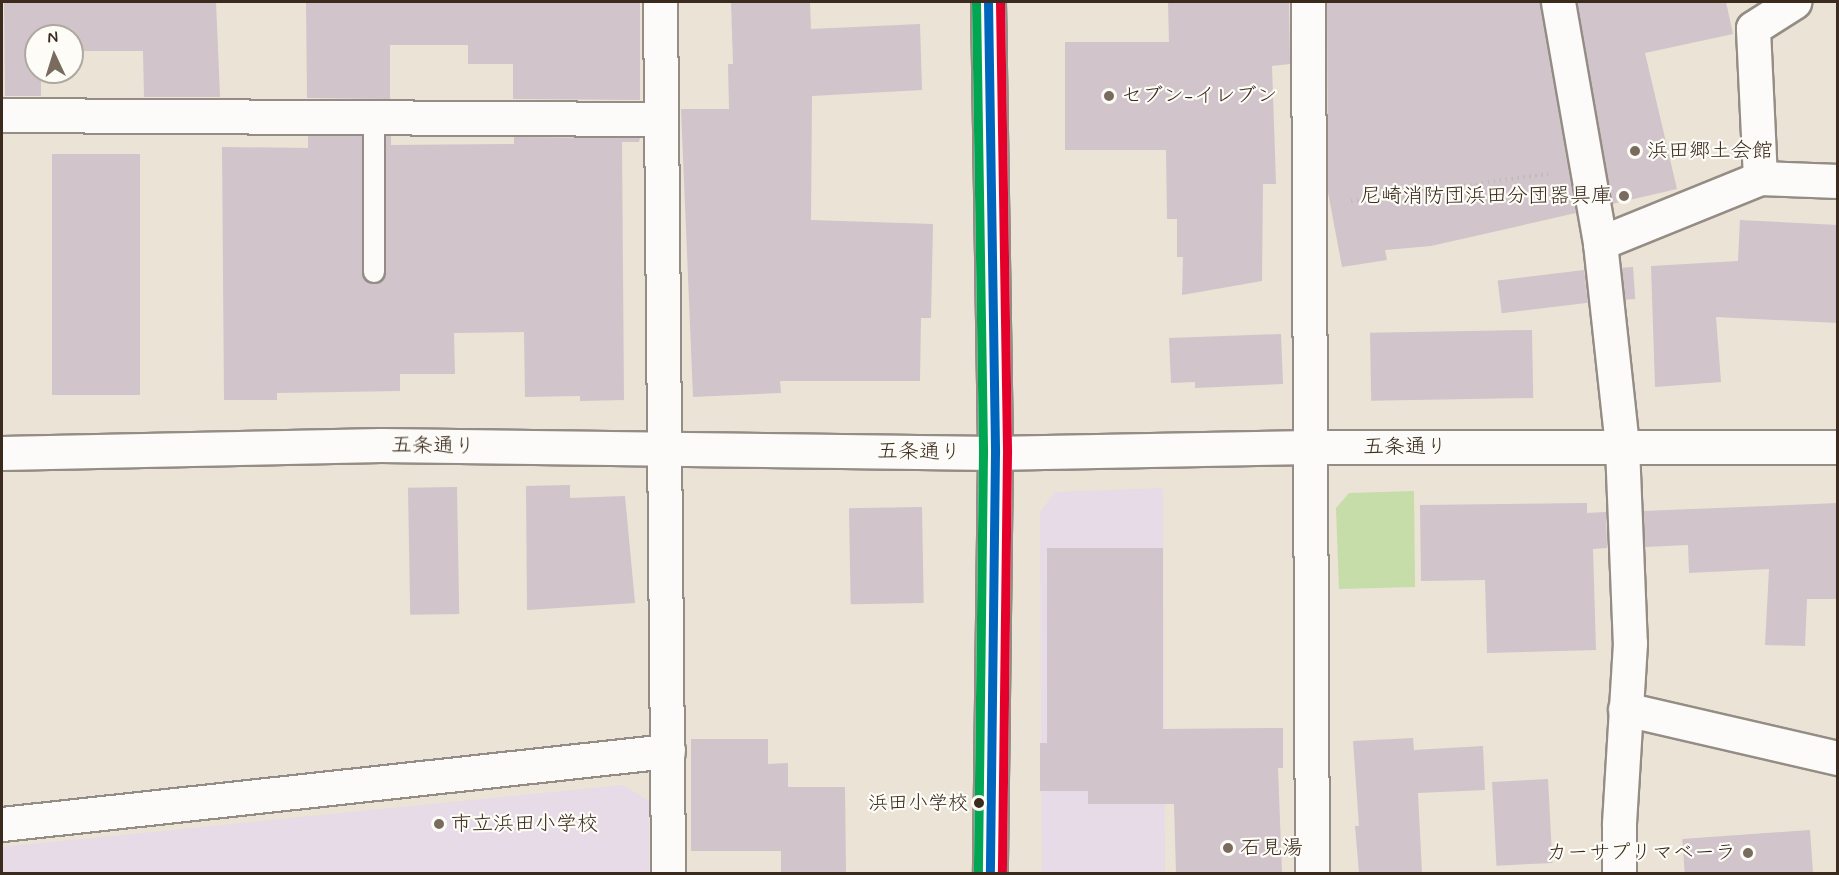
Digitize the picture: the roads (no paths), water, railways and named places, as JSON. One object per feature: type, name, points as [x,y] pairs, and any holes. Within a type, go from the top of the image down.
[{"type":"street","points":[[660,2],[668,873]]},
{"type":"street","points":[[988,2],[995,453],[990,873]]},
{"type":"street","points":[[1308,2],[1312,873]]},
{"type":"street","points":[[1558,2],[1600,243],[1622,447],[1630,643],[1625,709],[1619,873]]},
{"type":"street","points":[[1760,178],[1752,28],[1794,2]]},
{"type":"street","points":[[2,115],[661,119]]},
{"type":"street","points":[[1600,243],[1760,178],[1838,181]]},
{"type":"street","name":"五条通り","points":[[2,453],[381,445],[995,453],[1309,447],[1838,447]]},
{"type":"street","points":[[1625,709],[1838,758]]},
{"type":"street","points":[[2,824],[668,751]]},
{"type":"lane","points":[[374,118],[374,272]]},
{"type":"place","name":"セブン-イレブン","points":[[1109,96]]},
{"type":"place","name":"浜田郷土会館","points":[[1635,151]]},
{"type":"place","name":"尼崎消防団浜田分団器具庫","points":[[1624,196]]},
{"type":"place","name":"浜田小学校","points":[[979,803]]},
{"type":"place","name":"市立浜田小学校","points":[[439,824]]},
{"type":"place","name":"石見湯","points":[[1228,848]]},
{"type":"place","name":"カーサプリマベーラ","points":[[1748,853]]}]
